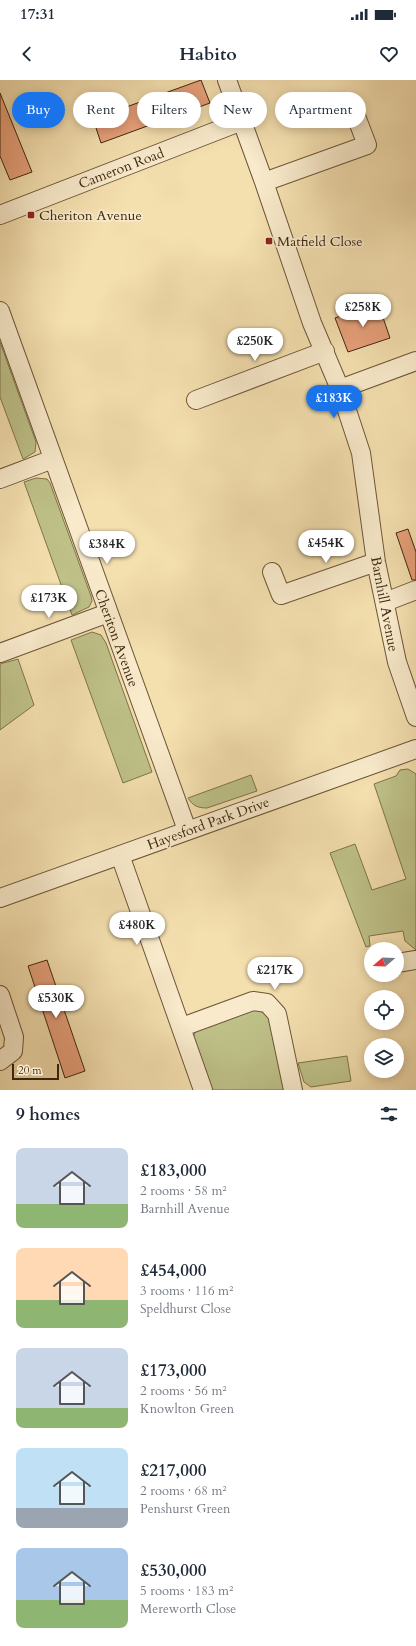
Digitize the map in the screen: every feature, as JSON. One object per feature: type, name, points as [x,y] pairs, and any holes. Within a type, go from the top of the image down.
[{"type":"street","name":"Barnhill Avenue","points":[[227,80],[231,92]]},
{"type":"street","name":"Cameron Road","points":[[0,215],[224,128]]},
{"type":"street","name":"Barnhill Avenue","points":[[245,128],[312,323],[340,389],[361,454],[376,562],[397,662],[416,717]]},
{"type":"street","points":[[264,182],[367,145],[361,128]]},
{"type":"street","name":"Cheriton Avenue","points":[[0,311],[187,830]]},
{"type":"street","points":[[196,400],[325,351]]},
{"type":"street","points":[[340,389],[416,361]]},
{"type":"street","points":[[0,479],[53,459]]},
{"type":"street","points":[[272,572],[281,596],[376,562]]},
{"type":"street","points":[[385,602],[416,590]]},
{"type":"street","points":[[0,653],[108,613]]},
{"type":"street","name":"Hayesford Park Drive","points":[[0,898],[416,749]]},
{"type":"street","points":[[120,854],[203,1090]]},
{"type":"street","points":[[404,962],[416,960]]},
{"type":"street","points":[[0,995],[14,1037],[13,1051],[0,1061]]},
{"type":"street","points":[[182,1027],[253,1001],[267,1003],[277,1014],[293,1090]]},
{"type":"green space","points":[[0,342],[36,442],[35,452],[23,459],[0,397]]},
{"type":"green space","points":[[36,478],[47,479],[50,483],[91,596],[92,601],[89,607],[72,615],[24,482]]},
{"type":"green space","points":[[92,632],[101,635],[106,643],[152,772],[123,783],[71,640]]},
{"type":"green space","points":[[18,659],[34,705],[0,730],[0,664]]},
{"type":"green space","points":[[408,769],[416,774],[416,950],[405,941],[403,931],[369,936],[370,942],[364,942],[330,853],[355,844],[372,890],[406,879],[374,784],[396,776],[400,770]]},
{"type":"green space","points":[[251,775],[257,791],[207,808],[196,806],[188,798]]},
{"type":"green space","points":[[258,1006],[270,1017],[285,1083],[283,1090],[210,1090],[193,1037],[197,1029]]},
{"type":"green space","points":[[347,1056],[351,1081],[311,1087],[304,1082],[298,1063]]},
{"type":"building","points":[[201,80],[209,103],[201,106],[201,92],[168,92]]},
{"type":"building","points":[[0,93],[12,123],[12,128],[14,128],[32,172],[10,180],[0,156]]},
{"type":"building","points":[[137,103],[137,128],[142,128],[101,143],[96,128],[129,128],[129,106]]},
{"type":"building","points":[[378,303],[390,338],[348,352],[335,318]]},
{"type":"building","points":[[408,529],[416,552],[416,580],[412,580],[396,533]]},
{"type":"building","points":[[47,960],[85,1071],[65,1078],[28,966]]},
{"type":"place","name":"Cheriton Avenue","points":[[31,215]]},
{"type":"place","name":"Matfield Close","points":[[269,241]]}]
